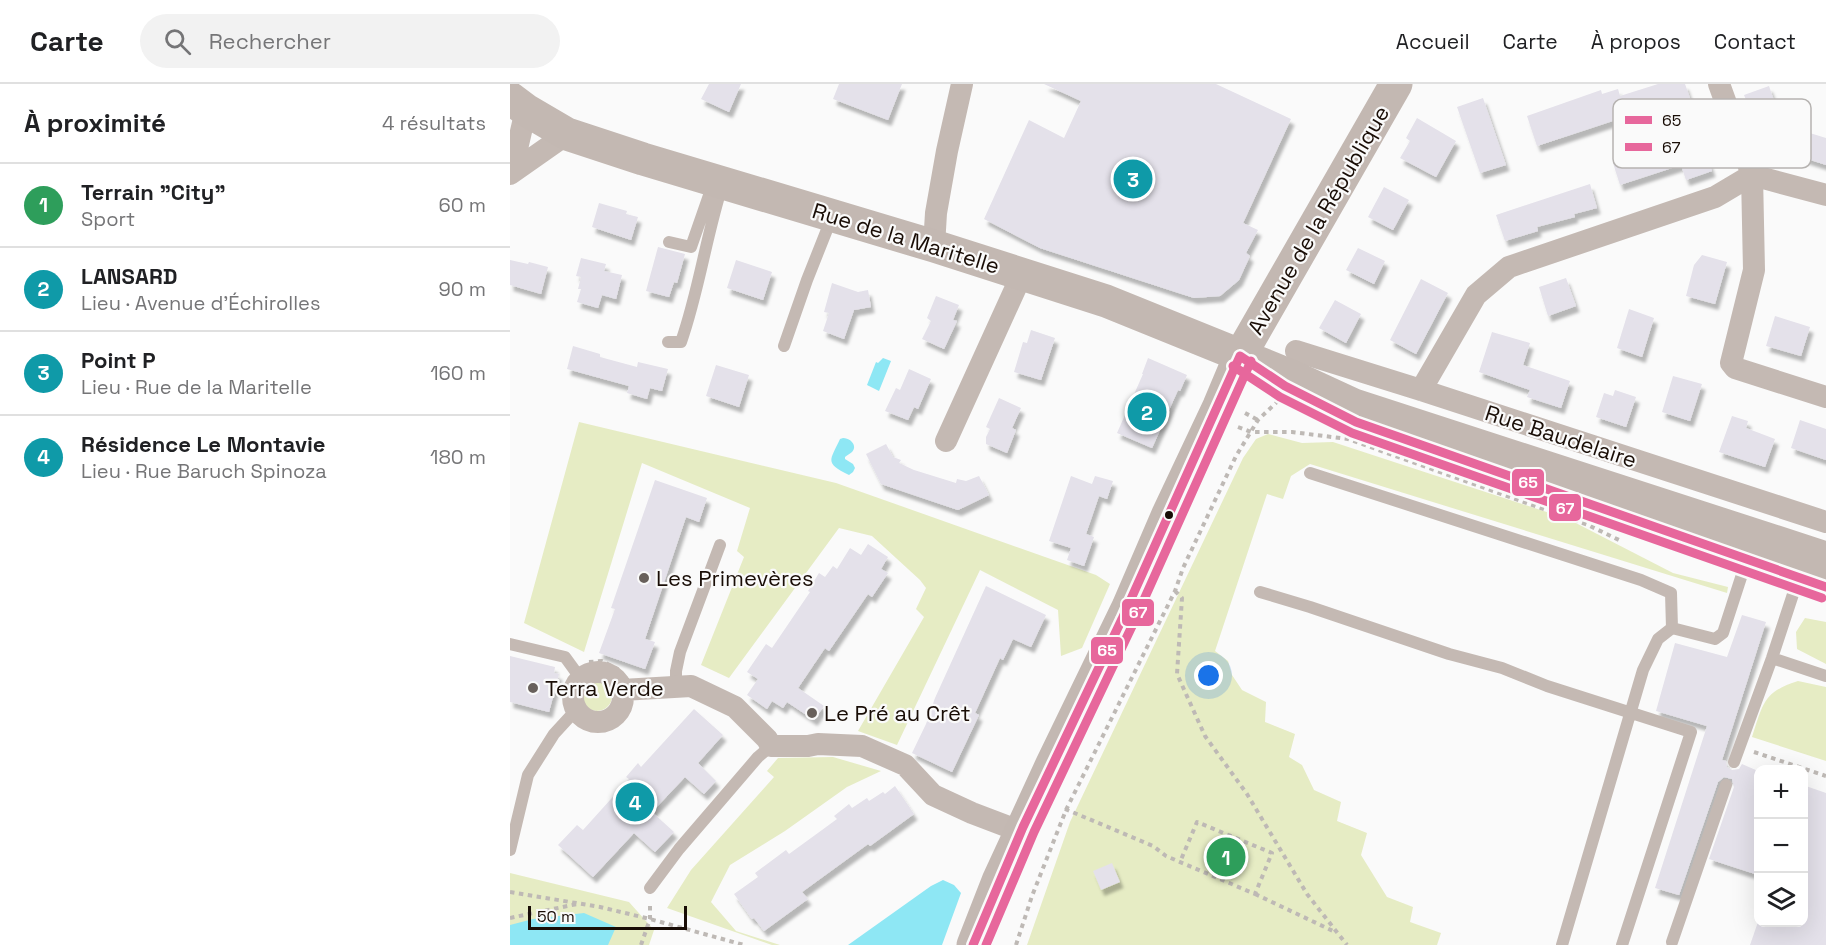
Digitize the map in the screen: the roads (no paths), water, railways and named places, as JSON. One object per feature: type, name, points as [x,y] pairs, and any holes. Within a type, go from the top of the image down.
[{"type":"street","points":[[934,246],[936,213],[962,84]]},
{"type":"street","name":"Avenue de la République","points":[[973,945],[998,881],[1128,607],[1240,356],[1396,84]]},
{"type":"street","points":[[1719,84],[1724,99]]},
{"type":"street","points":[[510,169],[516,153],[518,104]]},
{"type":"street","name":"Rue de la Maritelle","points":[[518,104],[567,134],[1106,301],[1289,375],[1354,405],[1810,567]]},
{"type":"street","points":[[510,174],[567,134]]},
{"type":"street","points":[[1749,168],[1752,175],[1754,270],[1731,363],[1735,368],[1826,397]]},
{"type":"street","points":[[1421,390],[1476,295],[1509,267],[1715,197],[1752,175],[1826,195]]},
{"type":"street","points":[[946,441],[1022,274]]},
{"type":"street","name":"Rue Baudelaire","points":[[1296,351],[1826,522]]},
{"type":"street","points":[[596,672],[612,677],[622,690],[623,698],[617,713],[604,721],[588,720],[576,710],[573,702],[576,685],[588,674],[596,672]]},
{"type":"street","points":[[622,690],[691,686],[735,707],[767,739],[771,746],[818,744],[862,746],[905,765],[933,795],[1022,832]]},
{"type":"lane","points":[[669,242],[691,247],[699,222],[719,181]]},
{"type":"lane","points":[[668,342],[681,342],[691,314],[719,181]]},
{"type":"lane","points":[[784,346],[832,216]]},
{"type":"lane","points":[[1310,472],[1641,580],[1671,593],[1672,628]]},
{"type":"lane","points":[[676,687],[676,671],[680,652],[720,545]]},
{"type":"lane","points":[[1672,628],[1715,639],[1723,633],[1752,548]]},
{"type":"lane","points":[[1734,762],[1772,658],[1810,567]]},
{"type":"lane","points":[[1260,592],[1449,654],[1502,668],[1547,686],[1691,732],[1622,945]]},
{"type":"lane","points":[[1562,945],[1643,670],[1658,639],[1672,628]]},
{"type":"lane","points":[[510,644],[565,657],[581,679]]},
{"type":"lane","points":[[1772,658],[1826,676]]},
{"type":"lane","points":[[510,850],[528,775],[554,734],[576,710]]},
{"type":"lane","points":[[650,888],[679,849],[758,757],[771,746]]},
{"type":"lane","points":[[1672,942],[1726,785]]},
{"type":"water","points":[[883,358],[891,361],[879,391],[867,385],[876,362],[878,363]]},
{"type":"water","points":[[843,438],[854,444],[852,452],[845,457],[855,468],[849,475],[831,461],[840,439]]},
{"type":"water","points":[[943,880],[954,885],[961,893],[942,945],[848,945],[931,886]]},
{"type":"water","points":[[584,913],[616,927],[608,945],[510,945],[510,925],[533,919]]},
{"type":"place","name":"Point P","points":[[1133,179]]},
{"type":"place","name":"LANSARD","points":[[1147,412]]},
{"type":"place","name":"Les Primevères","points":[[644,578]]},
{"type":"place","name":"Terra Verde","points":[[533,688]]},
{"type":"place","name":"Le Pré au Crêt","points":[[812,713]]},
{"type":"place","name":"Résidence Le Montavie","points":[[635,802]]},
{"type":"place","name":"Terrain \"City\"","points":[[1226,857]]}]
